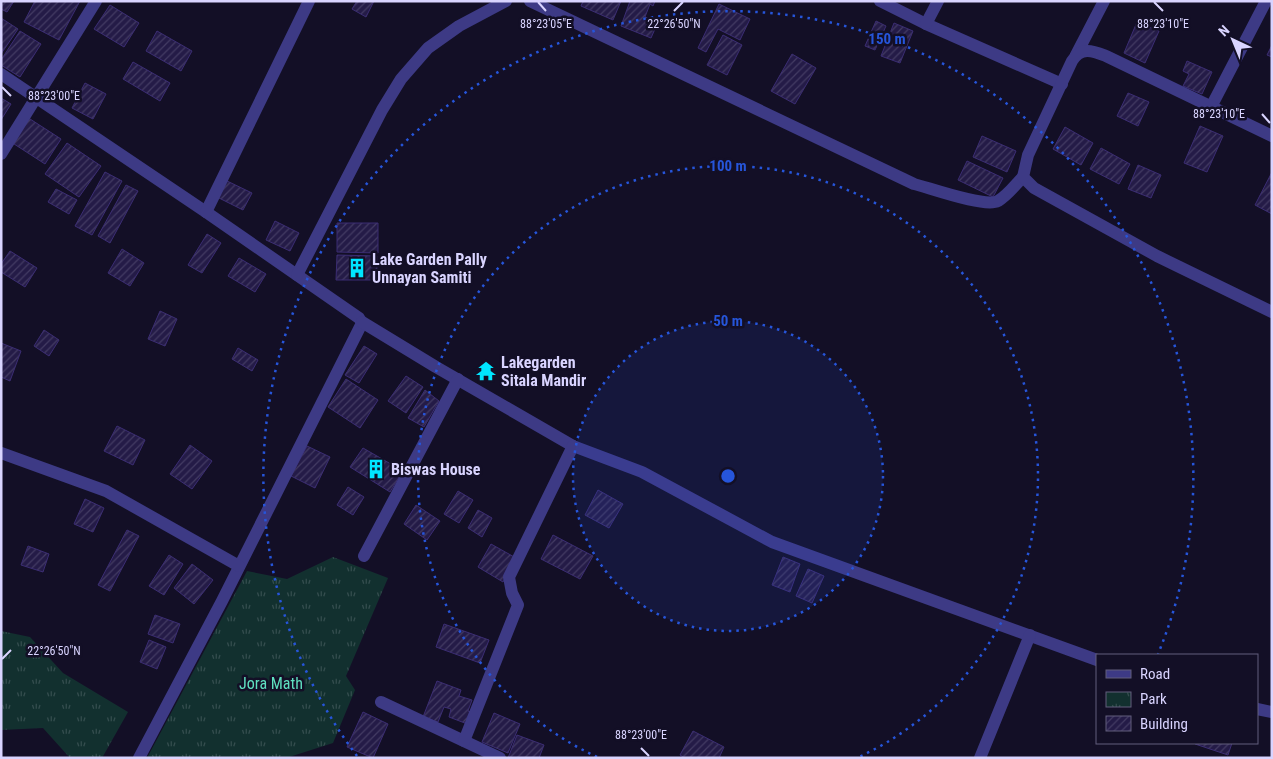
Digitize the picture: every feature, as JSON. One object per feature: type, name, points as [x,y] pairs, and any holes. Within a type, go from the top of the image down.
[{"type":"street","points":[[1,154],[96,1]]},
{"type":"street","points":[[206,212],[309,1]]},
{"type":"street","points":[[297,275],[382,110],[401,79],[428,48],[459,26],[506,1]]},
{"type":"street","points":[[530,1],[914,184],[979,202],[990,203],[996,202],[1008,193],[1023,177],[1028,155],[1104,1]]},
{"type":"street","points":[[880,1],[926,24],[1062,84]]},
{"type":"street","points":[[926,24],[938,1]]},
{"type":"street","points":[[1211,107],[1266,1]]},
{"type":"street","points":[[1076,55],[1080,52],[1092,51],[1106,56],[1272,136]]},
{"type":"street","points":[[1,74],[206,212],[359,318],[362,322],[573,446],[642,472],[772,542],[1096,660]]},
{"type":"street","points":[[1023,177],[1034,188],[1157,256],[1272,312]]},
{"type":"street","points":[[139,758],[213,618],[362,322]]},
{"type":"street","points":[[364,556],[458,379]]},
{"type":"street","points":[[464,741],[518,605],[512,593],[509,577],[573,446]]},
{"type":"street","points":[[1,453],[106,491],[239,566]]},
{"type":"street","points":[[980,758],[1030,635]]},
{"type":"street","points":[[381,702],[500,758]]},
{"type":"street","points":[[1258,708],[1272,712]]},
{"type":"green space","name":"Jora Math","points":[[333,557],[388,578],[346,676],[355,690],[333,743],[286,758],[147,758],[247,571],[287,579]]},
{"type":"green space","points":[[1,631],[30,637],[63,673],[128,712],[102,758],[70,758],[43,728],[1,730]]},
{"type":"building","points":[[1,1],[14,1],[7,12],[1,9]]},
{"type":"building","points":[[35,1],[80,1],[59,40],[24,22]]},
{"type":"building","points":[[357,1],[374,1],[366,17],[352,9]]},
{"type":"building","points":[[583,1],[621,1],[613,20],[581,6]]},
{"type":"building","points":[[630,1],[655,1],[653,6],[650,4],[645,17],[658,22],[651,38],[621,26]]},
{"type":"building","points":[[719,4],[750,19],[740,40],[718,29],[706,52],[698,48]]},
{"type":"building","points":[[110,5],[139,23],[124,47],[94,29]]},
{"type":"building","points":[[1,18],[18,29],[1,54]]},
{"type":"building","points":[[876,21],[886,26],[875,50],[865,46]]},
{"type":"building","points":[[1137,22],[1159,31],[1145,63],[1124,53]]},
{"type":"building","points":[[894,23],[913,31],[900,63],[881,56]]},
{"type":"building","points":[[20,31],[41,44],[20,77],[1,65],[1,60]]},
{"type":"building","points":[[157,31],[192,51],[181,71],[146,51]]},
{"type":"building","points":[[723,35],[742,45],[727,75],[707,65]]},
{"type":"building","points":[[1272,45],[1272,57],[1267,55]]},
{"type":"building","points":[[792,54],[816,68],[795,104],[771,91]]},
{"type":"building","points":[[1187,61],[1212,72],[1202,94],[1183,86],[1189,74],[1183,71]]},
{"type":"building","points":[[133,62],[170,83],[160,101],[123,79]]},
{"type":"building","points":[[85,83],[106,94],[93,119],[72,108]]},
{"type":"building","points":[[1128,93],[1149,102],[1138,126],[1117,116]]},
{"type":"building","points":[[1,98],[11,104],[1,120]]},
{"type":"building","points":[[27,117],[61,139],[45,164],[11,142]]},
{"type":"building","points":[[1200,126],[1223,136],[1207,172],[1184,163]]},
{"type":"building","points":[[1065,127],[1093,143],[1081,165],[1053,149]]},
{"type":"building","points":[[982,136],[1016,151],[1007,172],[973,157]]},
{"type":"building","points":[[67,143],[101,166],[79,197],[45,174]]},
{"type":"building","points":[[1101,148],[1130,164],[1119,184],[1090,169]]},
{"type":"building","points":[[967,161],[1003,178],[993,197],[958,180]]},
{"type":"building","points":[[1138,165],[1161,175],[1151,198],[1128,189]]},
{"type":"building","points":[[105,172],[122,181],[92,235],[75,226]]},
{"type":"building","points":[[1272,172],[1272,214],[1255,205]]},
{"type":"building","points":[[225,180],[252,193],[243,210],[217,197]]},
{"type":"building","points":[[126,185],[138,191],[110,243],[98,236]]},
{"type":"building","points":[[56,189],[77,200],[69,214],[48,202]]},
{"type":"building","points":[[275,221],[299,233],[290,251],[266,240]]},
{"type":"building","points":[[337,223],[378,223],[378,253],[337,252]]},
{"type":"building","points":[[207,234],[221,243],[202,273],[188,265]]},
{"type":"building","points":[[122,249],[144,263],[130,286],[108,273]]},
{"type":"building","points":[[10,251],[37,268],[25,287],[1,272],[1,264]]},
{"type":"building","name":"Lake Garden Pally Unnayan Samiti","points":[[337,255],[377,256],[377,280],[336,280]]},
{"type":"building","points":[[239,258],[266,274],[255,292],[228,276]]},
{"type":"building","points":[[160,311],[177,319],[165,346],[148,339]]},
{"type":"building","points":[[44,330],[59,340],[49,356],[34,346]]},
{"type":"building","points":[[1,343],[21,351],[10,381],[1,377]]},
{"type":"building","points":[[364,346],[377,354],[359,383],[345,375]]},
{"type":"building","points":[[238,348],[258,360],[252,371],[232,359]]},
{"type":"building","points":[[406,376],[423,387],[406,413],[388,401]]},
{"type":"building","points":[[346,379],[378,400],[360,428],[328,407]]},
{"type":"building","points":[[425,390],[439,401],[424,427],[408,418]]},
{"type":"building","points":[[117,426],[145,440],[133,465],[104,451]]},
{"type":"building","points":[[190,445],[212,461],[192,489],[170,474]]},
{"type":"building","points":[[307,446],[330,457],[315,488],[291,476]]},
{"type":"building","name":"Biswas House","points":[[363,448],[403,471],[390,492],[350,467]]},
{"type":"building","points":[[348,487],[364,497],[353,515],[337,505]]},
{"type":"building","points":[[598,490],[623,504],[609,528],[585,515]]},
{"type":"building","points":[[458,491],[473,500],[459,523],[444,514]]},
{"type":"building","points":[[85,499],[104,508],[93,532],[74,524]]},
{"type":"building","points":[[416,505],[440,521],[427,540],[404,524]]},
{"type":"building","points":[[478,510],[492,518],[482,537],[468,528]]},
{"type":"building","points":[[127,530],[139,536],[110,591],[98,585]]},
{"type":"building","points":[[553,535],[593,556],[580,579],[541,559]]},
{"type":"building","points":[[491,544],[516,558],[503,582],[478,567]]},
{"type":"building","points":[[28,546],[49,554],[43,572],[21,565]]},
{"type":"building","points":[[169,555],[183,564],[164,595],[149,586]]},
{"type":"building","points":[[783,557],[800,564],[790,592],[772,585]]},
{"type":"building","points":[[192,564],[213,580],[194,604],[174,588]]},
{"type":"building","points":[[808,569],[824,576],[812,603],[796,596]]},
{"type":"building","points":[[155,615],[180,624],[173,643],[148,634]]},
{"type":"building","points":[[444,624],[489,640],[480,663],[436,647]]},
{"type":"building","points":[[149,640],[166,647],[157,669],[140,662]]},
{"type":"building","points":[[437,681],[461,690],[459,696],[472,700],[468,711],[474,713],[470,725],[449,717],[451,709],[444,707],[438,722],[423,717]]},
{"type":"building","points":[[363,712],[388,724],[373,758],[347,747]]},
{"type":"building","points":[[494,713],[520,724],[508,753],[482,742]]},
{"type":"building","points":[[693,731],[724,747],[719,758],[685,758],[680,755]]},
{"type":"building","points":[[517,735],[544,745],[539,758],[508,758]]},
{"type":"building","points":[[1195,744],[1232,744],[1228,755]]},
{"type":"place","name":"Lake Garden Pally Unnayan Samiti","points":[[357,268]]},
{"type":"place","name":"Lakegarden Sitala Mandir","points":[[486,371]]},
{"type":"place","name":"Biswas House","points":[[376,469]]}]
